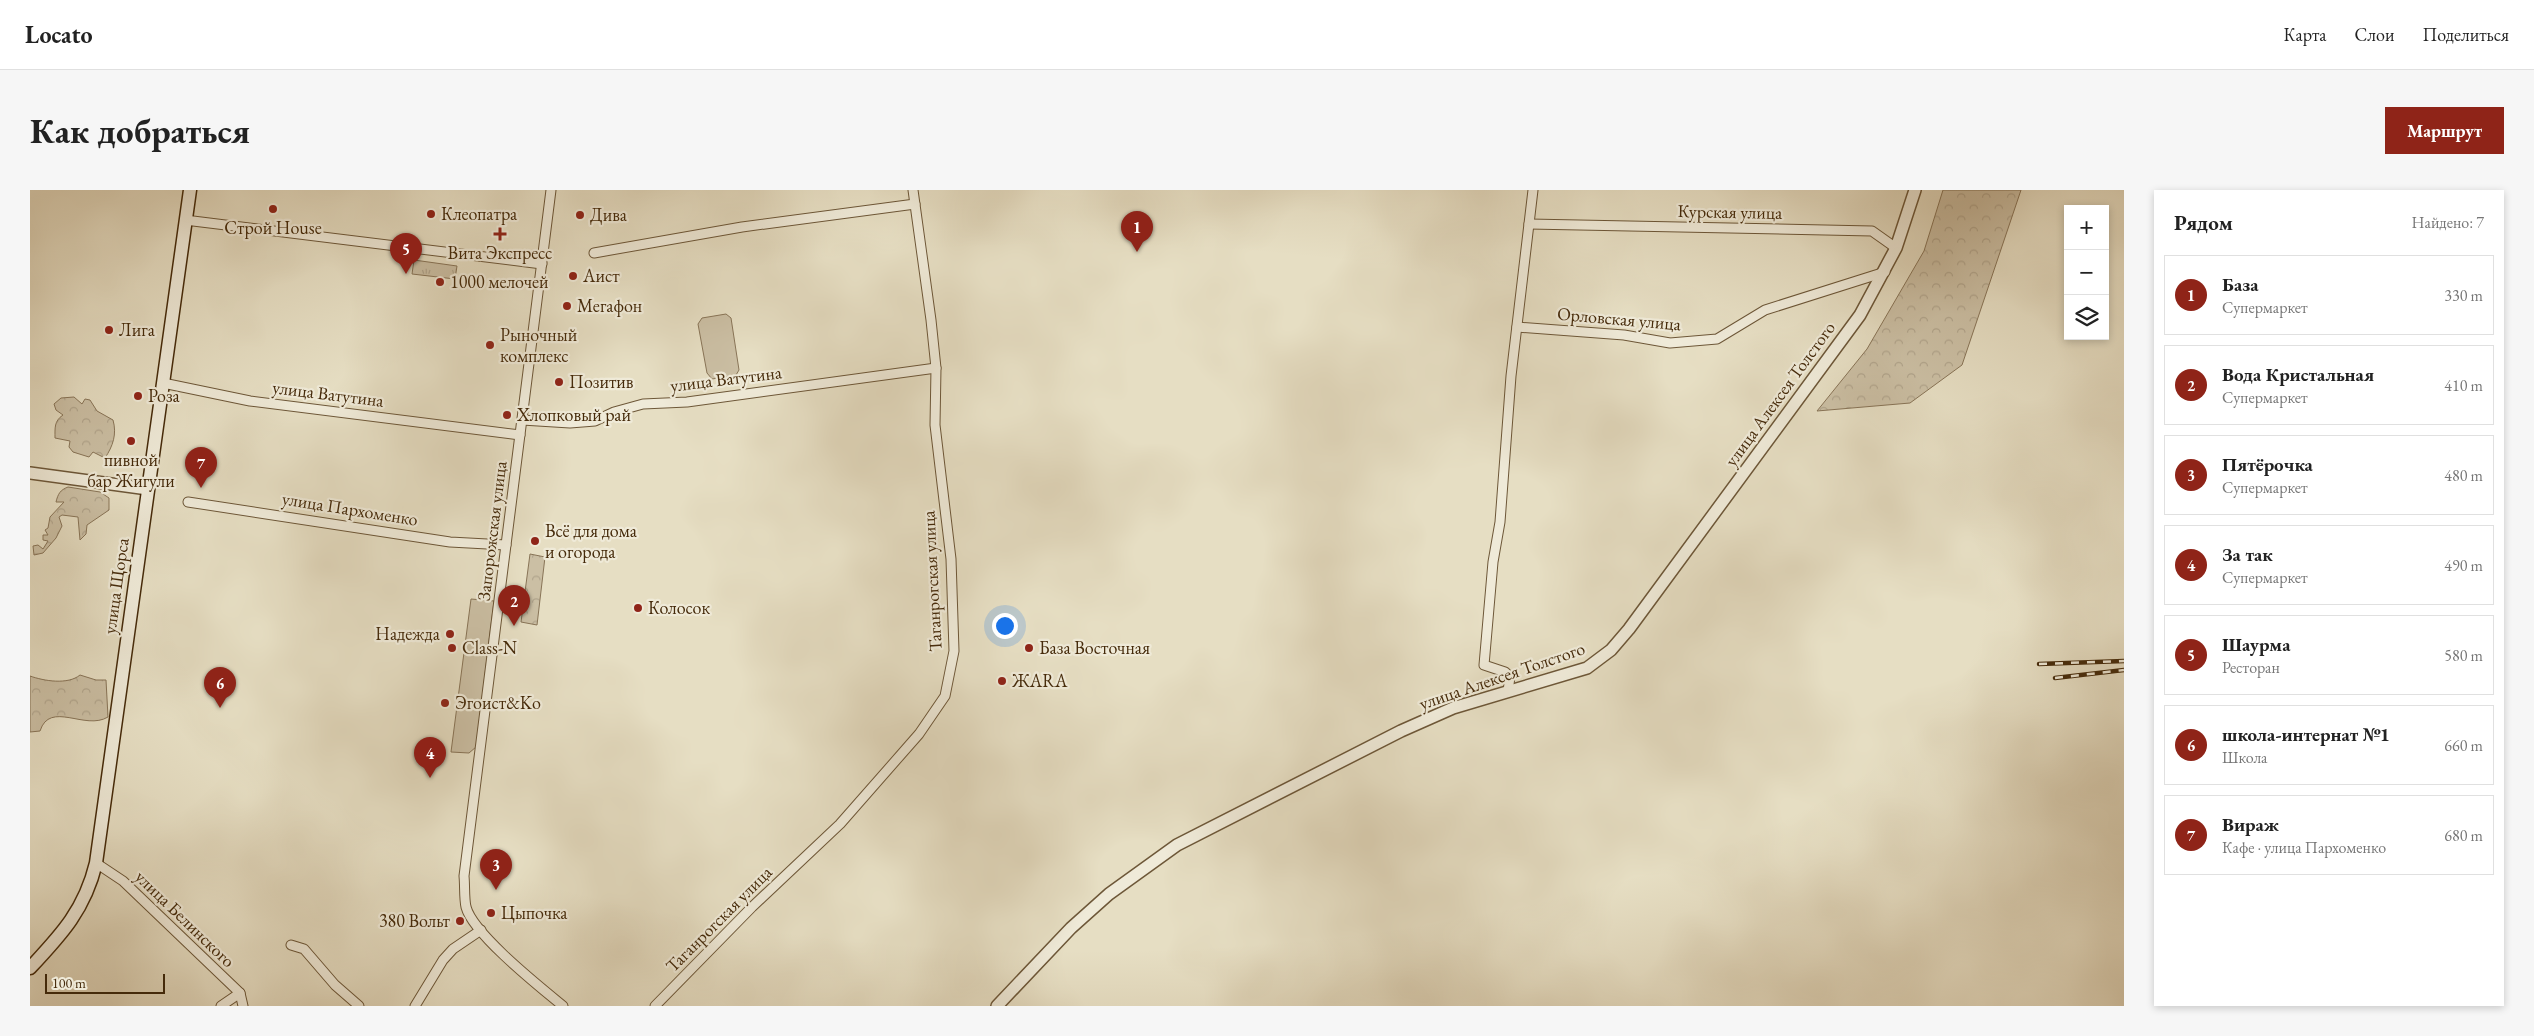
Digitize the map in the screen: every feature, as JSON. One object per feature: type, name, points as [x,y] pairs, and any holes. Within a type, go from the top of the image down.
[{"type":"main road","name":"улица Щорса","points":[[30,968],[79,910],[86,896],[96,863],[190,190]]},
{"type":"street","name":"Запорожская улица","points":[[551,190],[464,876],[466,907],[473,922],[523,972],[563,1006]]},
{"type":"street","name":"Таганрогская улица","points":[[655,1006],[752,907],[860,802],[919,734],[945,696],[954,652],[950,559],[935,425],[936,368],[913,190]]},
{"type":"street","points":[[1508,691],[1510,677],[1505,672],[1484,665],[1493,562],[1500,522],[1510,376],[1533,190]]},
{"type":"street","name":"улица Алексея Толстого","points":[[997,1006],[1065,934],[1109,894],[1177,845],[1401,731],[1467,702],[1587,668],[1611,650],[1629,629],[1860,315],[1885,272],[1896,248],[1915,190]]},
{"type":"street","points":[[594,253],[742,227],[916,204]]},
{"type":"street","points":[[185,220],[542,264]]},
{"type":"street","name":"Курская улица","points":[[1529,224],[1872,230],[1896,248]]},
{"type":"street","name":"Орловская улица","points":[[1516,327],[1624,335],[1670,343],[1718,339],[1765,310],[1885,272]]},
{"type":"street","name":"улица Ватутина","points":[[522,420],[570,423],[595,421],[614,412],[643,404],[687,402],[936,368]]},
{"type":"street","name":"улица Ватутина","points":[[163,383],[250,401],[520,435]]},
{"type":"street","points":[[30,473],[148,489]]},
{"type":"street","name":"улица Пархоменко","points":[[188,502],[450,542],[506,545]]},
{"type":"street","name":"улица Белинского","points":[[96,863],[123,881],[240,993]]},
{"type":"street","points":[[415,1006],[443,960],[453,949],[481,930]]},
{"type":"street","points":[[291,945],[304,949],[335,985],[359,1006]]},
{"type":"street","points":[[221,1006],[240,993],[243,1006]]},
{"type":"green space","points":[[1943,190],[2021,190],[1962,365],[1910,403],[1817,411],[1867,349],[1924,251]]},
{"type":"green space","points":[[414,260],[457,266],[455,279],[412,274]]},
{"type":"green space","points":[[726,314],[731,318],[739,370],[736,375],[712,379],[707,373],[698,324],[702,318]]},
{"type":"green space","points":[[74,397],[82,404],[85,399],[90,400],[97,411],[113,420],[114,440],[105,458],[93,452],[89,457],[73,452],[69,447],[70,441],[55,438],[57,422],[63,415],[56,410],[54,404],[61,398]]},
{"type":"green space","points":[[68,487],[100,492],[109,498],[109,510],[87,525],[86,534],[80,540],[78,517],[62,515],[59,517],[62,526],[56,538],[43,553],[34,555],[33,546],[38,545],[43,549],[48,541],[43,540],[43,535],[48,535],[45,530],[48,528],[50,517],[64,502],[56,502],[61,491]]},
{"type":"green space","points":[[530,554],[545,557],[537,625],[521,622]]},
{"type":"green space","points":[[471,599],[494,601],[476,747],[469,753],[451,752]]},
{"type":"green space","points":[[80,675],[96,680],[106,680],[108,717],[89,721],[60,717],[52,718],[45,722],[40,731],[30,732],[30,676],[49,681],[63,681]]},
{"type":"railway","points":[[2039,664],[2124,661]]},
{"type":"railway","points":[[2055,678],[2124,670]]},
{"type":"place","name":"Строй House","points":[[273,209]]},
{"type":"place","name":"Клеопатра","points":[[431,214]]},
{"type":"place","name":"Дива","points":[[580,215]]},
{"type":"place","name":"Вита Экспресс","points":[[500,234]]},
{"type":"place","name":"База","points":[[1137,252]]},
{"type":"place","name":"Шаурма","points":[[406,274]]},
{"type":"place","name":"Аист","points":[[573,276]]},
{"type":"place","name":"1000 мелочей","points":[[440,282]]},
{"type":"place","name":"Мегафон","points":[[567,306]]},
{"type":"place","name":"Лига","points":[[109,330]]},
{"type":"place","name":"Рыночный комплекс","points":[[490,345]]},
{"type":"place","name":"Позитив","points":[[559,382]]},
{"type":"place","name":"Роза","points":[[138,396]]},
{"type":"place","name":"Хлопковый рай","points":[[507,415]]},
{"type":"place","name":"пивной бар Жигули","points":[[131,441]]},
{"type":"place","name":"Вираж","points":[[201,488]]},
{"type":"place","name":"Всё для дома и огорода","points":[[535,541]]},
{"type":"place","name":"Колосок","points":[[638,608]]},
{"type":"place","name":"Вода Кристальная","points":[[514,626]]},
{"type":"place","name":"Надежда","points":[[450,634]]},
{"type":"place","name":"Class-N","points":[[452,648]]},
{"type":"place","name":"База Восточная","points":[[1029,648]]},
{"type":"place","name":"ЖАRА","points":[[1002,681]]},
{"type":"place","name":"Эгоист&Kо","points":[[445,703]]},
{"type":"place","name":"школа-интернат №1","points":[[220,708]]},
{"type":"place","name":"За так","points":[[430,778]]},
{"type":"place","name":"Пятёрочка","points":[[496,890]]},
{"type":"place","name":"Цыпочка","points":[[491,913]]},
{"type":"place","name":"380 Вольт","points":[[460,921]]}]
